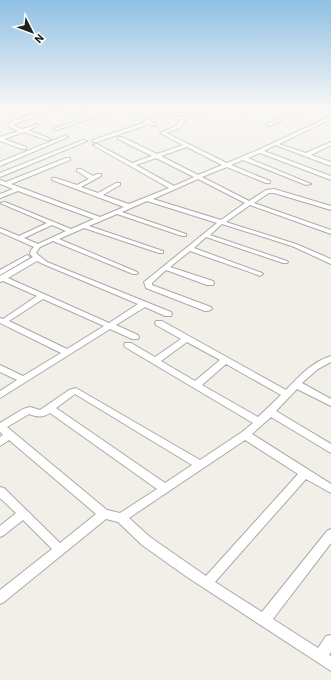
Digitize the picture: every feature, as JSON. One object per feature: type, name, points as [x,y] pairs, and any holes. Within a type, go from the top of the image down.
[{"type":"street","points":[[5,141],[24,148]]},
{"type":"street","points":[[0,164],[57,141]]},
{"type":"street","points":[[0,175],[84,141]]},
{"type":"street","points":[[101,141],[95,143],[131,165],[174,188]]},
{"type":"street","points":[[125,141],[196,178],[249,203],[331,232]]},
{"type":"street","points":[[176,141],[226,165],[268,182]]},
{"type":"street","points":[[35,256],[34,250],[38,246],[53,239],[283,141]]},
{"type":"street","points":[[276,144],[331,164]]},
{"type":"street","points":[[307,155],[330,144]]},
{"type":"street","points":[[131,165],[186,146]]},
{"type":"street","points":[[260,151],[331,178]]},
{"type":"street","points":[[2,183],[68,158]]},
{"type":"street","points":[[243,158],[308,184]]},
{"type":"street","points":[[79,170],[93,178]]},
{"type":"street","points":[[76,188],[100,175]]},
{"type":"street","points":[[54,179],[130,207]]},
{"type":"street","points":[[2,183],[100,219]]},
{"type":"street","points":[[99,196],[118,184]]},
{"type":"street","points":[[0,196],[18,189]]},
{"type":"street","points":[[208,309],[149,286],[148,282],[220,223],[268,190],[331,208]]},
{"type":"street","points":[[148,199],[220,223],[294,245],[331,262]]},
{"type":"street","points":[[3,203],[71,231]]},
{"type":"street","points":[[117,212],[184,235]]},
{"type":"street","points":[[19,238],[52,223]]},
{"type":"street","points":[[84,226],[161,252]]},
{"type":"street","points":[[0,230],[38,246]]},
{"type":"street","points":[[205,235],[285,262]]},
{"type":"street","points":[[53,239],[135,273]]},
{"type":"street","points":[[189,248],[260,274]]},
{"type":"street","points":[[1,277],[35,256]]},
{"type":"street","points":[[1,277],[8,268],[35,256],[168,314]]},
{"type":"street","points":[[0,265],[8,268]]},
{"type":"street","points":[[166,268],[210,284]]},
{"type":"street","points":[[1,277],[135,337]]},
{"type":"street","points":[[2,321],[43,296]]},
{"type":"street","points":[[0,395],[144,304]]},
{"type":"street","points":[[2,321],[67,352]]},
{"type":"street","points":[[159,323],[287,394]]},
{"type":"street","points":[[155,361],[187,338]]},
{"type":"street","points":[[128,345],[259,422]]},
{"type":"street","points":[[121,518],[245,435],[315,367],[331,359]]},
{"type":"street","points":[[196,385],[226,360]]},
{"type":"street","points":[[0,368],[24,380]]},
{"type":"street","points":[[296,384],[331,403]]},
{"type":"street","points":[[200,465],[76,391],[72,392],[50,408],[38,414],[30,410],[26,411],[0,427],[104,514],[121,518],[146,541],[207,583],[331,664]]},
{"type":"street","points":[[50,408],[164,488]]},
{"type":"street","points":[[270,412],[331,449]]},
{"type":"street","points":[[0,442],[10,435]]},
{"type":"street","points":[[245,435],[331,489]]},
{"type":"street","points":[[207,583],[306,473]]},
{"type":"street","points":[[0,491],[59,549]]},
{"type":"street","points":[[0,532],[23,514]]},
{"type":"street","points":[[0,598],[104,514]]},
{"type":"street","points":[[264,620],[331,534]]},
{"type":"street","points":[[320,657],[331,641]]}]
